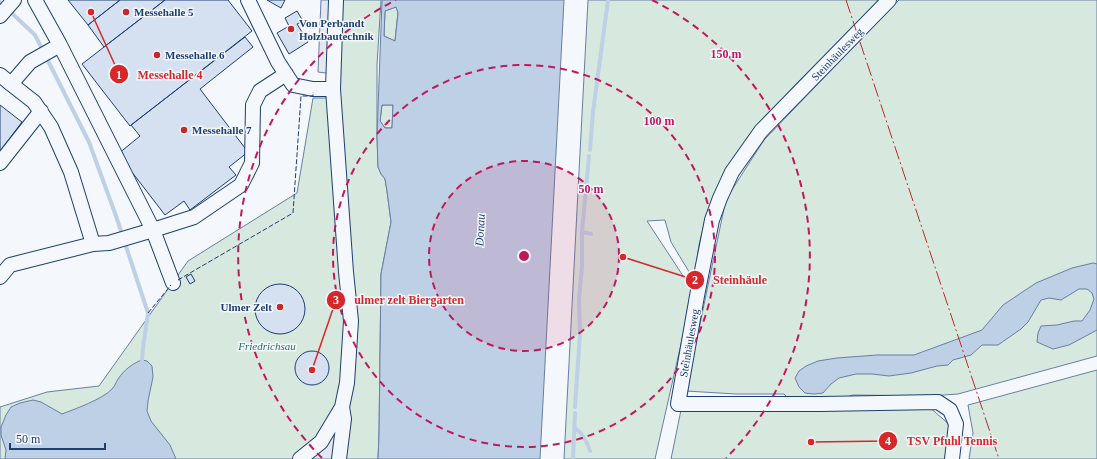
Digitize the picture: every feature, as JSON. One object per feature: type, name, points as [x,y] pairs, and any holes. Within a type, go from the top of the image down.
[{"type":"lane","points":[[1,14],[14,0]]},
{"type":"lane","points":[[35,0],[60,45],[153,230],[173,283]]},
{"type":"lane","points":[[248,0],[278,62],[293,85],[313,89],[332,89]]},
{"type":"lane","points":[[300,459],[321,442],[342,407],[347,383],[352,321],[346,272],[332,89],[336,0]]},
{"type":"lane","name":"Steinhäulesweg","points":[[889,0],[761,131],[732,172],[712,220],[678,404],[938,402],[950,410],[956,424],[952,459]]},
{"type":"lane","points":[[11,84],[30,62],[60,45]]},
{"type":"lane","points":[[0,276],[10,265],[92,244],[110,243],[194,217],[241,185],[252,163],[253,105],[260,91],[286,74]]},
{"type":"lane","points":[[0,75],[34,102],[51,127],[70,172],[92,244]]},
{"type":"lane","points":[[0,163],[41,111]]},
{"type":"lane","points":[[339,459],[344,419],[342,407]]},
{"type":"green space","name":"Friedrichsau","points":[[341,0],[381,0],[377,65],[378,167],[385,179],[391,222],[381,274],[378,459],[0,459],[0,407],[47,392],[99,386],[188,261],[297,193],[313,98],[336,98]]},
{"type":"green space","points":[[588,0],[880,0],[800,80],[758,125],[725,170],[706,216],[699,245],[694,280],[671,242],[665,220],[647,221],[693,291],[655,459],[564,459]]},
{"type":"green space","points":[[899,0],[1097,0],[1097,356],[958,394],[930,396],[853,395],[833,401],[789,399],[784,394],[736,394],[686,391],[726,199],[764,140]]},
{"type":"green space","points":[[396,7],[398,12],[395,41],[384,36],[385,11]]},
{"type":"green space","points":[[382,105],[393,105],[392,128],[385,128],[380,121]]},
{"type":"green space","points":[[1097,370],[1097,459],[969,459],[973,433],[968,405]]},
{"type":"green space","points":[[928,406],[950,425],[946,459],[671,459],[681,410]]},
{"type":"shaded area","points":[[321,0],[336,0],[333,74],[318,72]]},
{"type":"shaded area","points":[[344,419],[341,459],[311,459]]},
{"type":"water","name":"Donau","points":[[382,0],[564,0],[540,459],[378,459],[381,274],[391,222],[385,179],[378,167],[377,136]],"holes":[[[396,7],[398,13],[395,41],[384,36],[385,11]],[[382,105],[393,105],[392,128],[385,128],[380,121]]]},
{"type":"water","points":[[1093,263],[1097,264],[1097,330],[1069,345],[1053,349],[1037,342],[1038,333],[1041,326],[1082,321],[1090,310],[1094,299],[1092,293],[1087,289],[1079,289],[1061,300],[1049,298],[1041,300],[1028,322],[1021,329],[998,345],[982,345],[971,355],[953,360],[948,365],[889,376],[856,374],[839,378],[823,393],[814,394],[805,393],[799,387],[795,378],[799,371],[818,361],[877,355],[914,355],[982,330],[1003,305],[1036,283],[1072,268]]},
{"type":"water","points":[[142,360],[147,361],[152,366],[153,377],[147,411],[151,421],[170,445],[176,459],[5,459],[6,450],[1,435],[1,427],[11,407],[33,400],[41,402],[62,414],[108,393],[113,388],[120,376],[129,367]]},
{"type":"building","points":[[68,0],[120,0],[88,25]]},
{"type":"building","name":"Messehalle 5","points":[[120,0],[165,0],[104,47],[88,25]]},
{"type":"building","name":"Messehalle 6","points":[[165,0],[228,0],[252,31],[130,126],[82,64]]},
{"type":"building","points":[[267,0],[285,0],[281,8]]},
{"type":"building","name":"Von Perbandt Holzbautechnik","points":[[297,11],[303,21],[297,24],[308,42],[289,54],[277,33],[289,26],[285,18]]},
{"type":"building","name":"Messehalle 7","points":[[245,37],[253,47],[200,89],[248,152],[229,167],[236,175],[190,210],[184,201],[165,215],[118,154],[140,136],[131,125]]},
{"type":"building","points":[[0,105],[22,122],[0,151]]},
{"type":"building","points":[[191,274],[195,281],[190,284],[186,277]]},
{"type":"building","name":"Ulmer Zelt","points":[[275,284],[285,284],[298,291],[305,304],[305,314],[298,327],[285,334],[275,334],[266,330],[259,323],[255,314],[255,304],[259,295],[266,288]]},
{"type":"building","points":[[309,351],[315,351],[319,352],[326,358],[329,368],[328,375],[322,382],[315,385],[309,385],[305,384],[298,378],[295,371],[295,365],[296,361],[302,354]]},
{"type":"waterway","points":[[590,150],[593,112],[608,0]]},
{"type":"waterway","points":[[0,2],[35,35],[89,142],[116,216],[148,313],[142,360]]},
{"type":"waterway","points":[[575,407],[580,334],[579,299],[582,266],[582,232],[589,156]]},
{"type":"waterway","points":[[582,232],[591,234]]},
{"type":"waterway","points":[[573,459],[575,413]]},
{"type":"waterway","points":[[574,427],[580,432],[588,444],[590,451]]},
{"type":"fence","points":[[178,280],[293,213],[301,96],[313,96],[313,92]]},
{"type":"fence","points":[[148,313],[171,285]]},
{"type":"power","points":[[846,0],[999,459]]},
{"type":"place","name":"Messehalle 4","points":[[91,12]]},
{"type":"place","name":"Messehalle 5","points":[[126,12]]},
{"type":"place","name":"Von Perbandt Holzbautechnik","points":[[291,29]]},
{"type":"place","name":"Messehalle 6","points":[[157,55]]},
{"type":"place","name":"Messehalle 7","points":[[184,130]]},
{"type":"place","name":"Steinhäule","points":[[623,257]]},
{"type":"place","name":"Ulmer Zelt","points":[[280,307]]},
{"type":"place","name":"ulmer zelt Biergarten","points":[[312,370]]},
{"type":"place","name":"TSV Pfuhl Tennis","points":[[811,442]]}]
